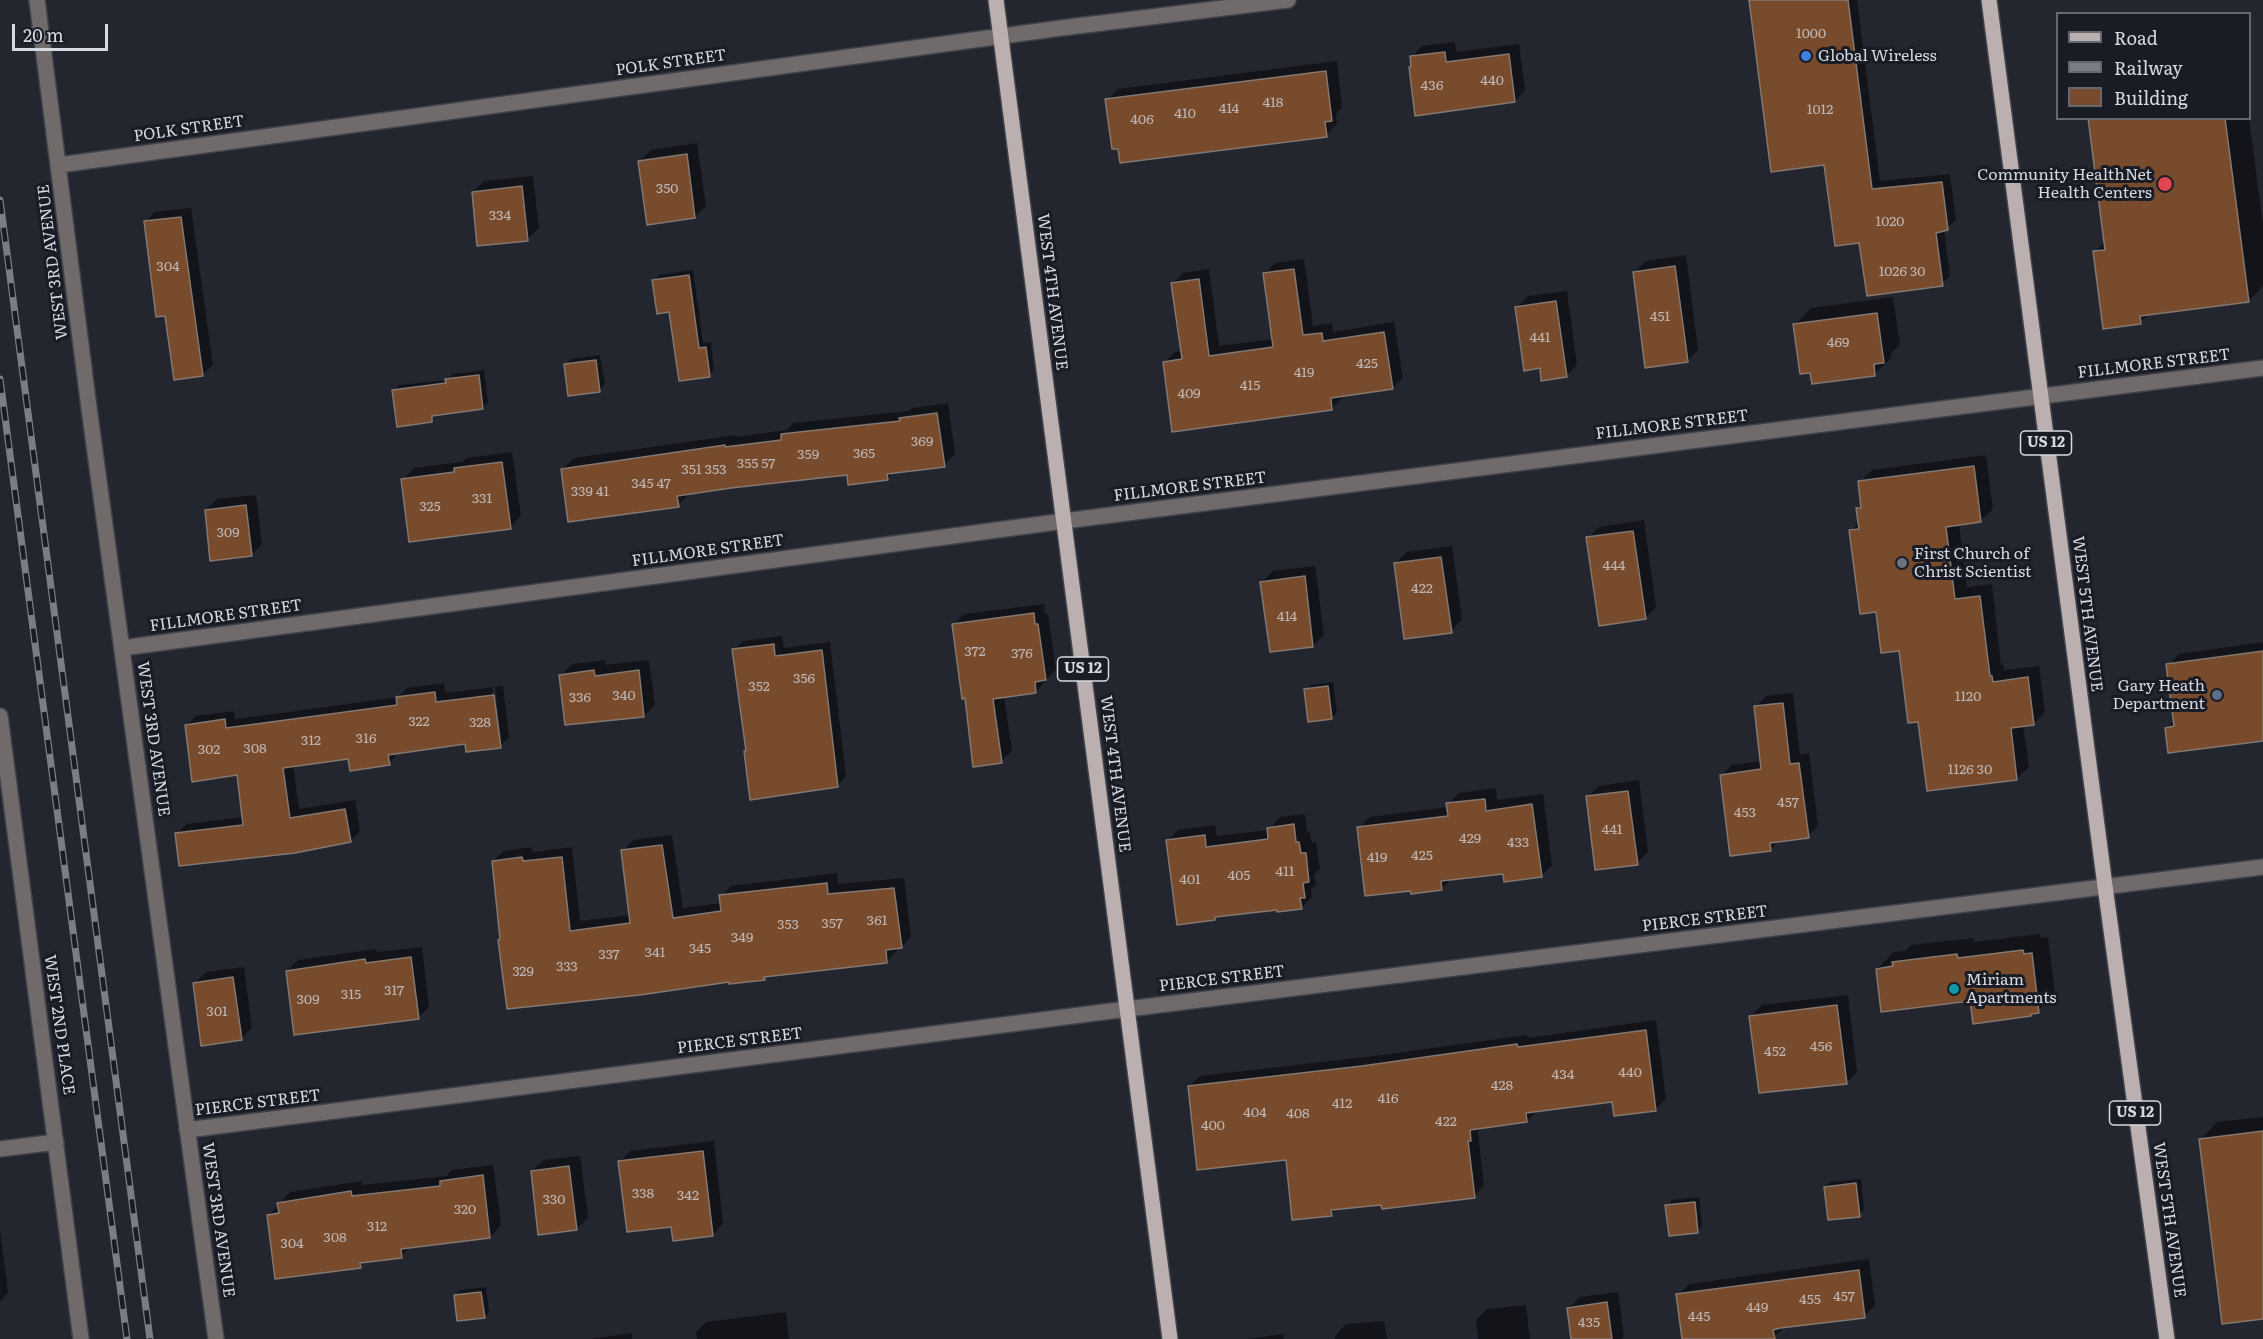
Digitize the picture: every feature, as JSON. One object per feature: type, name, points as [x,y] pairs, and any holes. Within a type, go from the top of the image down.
[{"type":"main road","name":"WEST 4TH AVENUE","points":[[996,0],[1170,1339]]},
{"type":"main road","name":"WEST 5TH AVENUE","points":[[1989,0],[2167,1339]]},
{"type":"street","name":"WEST 3RD AVENUE","points":[[37,0],[89,408],[216,1339]]},
{"type":"street","name":"POLK STREET","points":[[59,165],[1000,36],[1288,0]]},
{"type":"street","name":"FILLMORE STREET","points":[[122,648],[1064,521],[2263,368]]},
{"type":"street","name":"WEST 2ND PLACE","points":[[0,716],[81,1339]]},
{"type":"street","name":"PIERCE STREET","points":[[187,1130],[1127,1009],[2263,867]]},
{"type":"street","points":[[0,1149],[56,1142]]},
{"type":"building","points":[[1749,0],[1848,0],[1872,189],[1942,182],[1948,230],[1936,233],[1943,286],[1867,296],[1859,243],[1835,246],[1824,165],[1771,172]]},
{"type":"building","points":[[1445,52],[1446,62],[1509,54],[1515,102],[1415,116],[1409,67],[1411,67],[1410,56]]},
{"type":"building","points":[[1326,71],[1332,121],[1325,122],[1327,137],[1120,163],[1118,149],[1112,149],[1105,99]]},
{"type":"building","name":"Community HealthNet Health Centers","points":[[2088,120],[2225,120],[2249,302],[2140,316],[2141,324],[2103,329],[2093,251],[2105,250]]},
{"type":"building","points":[[687,154],[695,218],[647,225],[638,161]]},
{"type":"building","points":[[522,186],[528,241],[477,246],[472,192]]},
{"type":"building","points":[[181,217],[203,376],[174,380],[165,316],[156,317],[144,221]]},
{"type":"building","points":[[1675,266],[1688,362],[1645,368],[1633,272]]},
{"type":"building","points":[[1294,269],[1303,335],[1322,333],[1323,341],[1384,332],[1393,389],[1331,398],[1332,410],[1172,432],[1163,362],[1182,359],[1171,283],[1199,279],[1209,356],[1273,347],[1263,273]]},
{"type":"building","points":[[689,275],[699,348],[706,347],[710,377],[679,381],[669,312],[657,314],[652,280]]},
{"type":"building","points":[[1556,301],[1567,377],[1541,381],[1540,368],[1524,371],[1515,307]]},
{"type":"building","points":[[1877,313],[1884,363],[1874,364],[1875,376],[1812,384],[1810,373],[1800,374],[1793,324]]},
{"type":"building","points":[[596,360],[600,392],[568,396],[564,364]]},
{"type":"building","points":[[479,375],[483,409],[432,416],[432,422],[397,427],[392,390],[446,383],[445,379]]},
{"type":"building","points":[[937,413],[945,467],[887,474],[888,480],[848,485],[847,475],[731,488],[677,496],[679,507],[568,522],[561,469],[725,445],[725,447],[781,440],[781,434],[900,421],[899,418]]},
{"type":"building","points":[[502,462],[511,529],[409,542],[401,479],[454,472],[454,468]]},
{"type":"building","points":[[1974,466],[1981,522],[1946,527],[1955,599],[1980,596],[1990,676],[1993,682],[2028,677],[2034,725],[2011,728],[2017,780],[1927,791],[1918,722],[1908,723],[1899,651],[1881,653],[1876,612],[1860,614],[1849,530],[1859,529],[1856,508],[1861,508],[1858,481]]},
{"type":"building","points":[[246,505],[252,556],[210,561],[205,510]]},
{"type":"building","points":[[1633,531],[1646,619],[1599,626],[1586,537]]},
{"type":"building","points":[[1441,557],[1452,633],[1404,639],[1394,563]]},
{"type":"building","points":[[1305,576],[1313,647],[1270,652],[1260,582]]},
{"type":"building","points":[[1034,613],[1035,624],[1038,624],[1046,680],[1035,682],[1036,693],[993,699],[1002,763],[973,767],[965,698],[962,699],[952,624]]},
{"type":"building","points":[[774,644],[775,656],[822,650],[838,787],[750,800],[744,751],[746,751],[732,649]]},
{"type":"building","name":"Gary Heath Department","points":[[2263,651],[2263,741],[2168,753],[2165,728],[2174,726],[2166,664]]},
{"type":"building","points":[[594,670],[595,676],[639,670],[644,717],[565,725],[559,675]]},
{"type":"building","points":[[1328,686],[1332,719],[1308,722],[1304,689]]},
{"type":"building","points":[[435,692],[436,702],[494,695],[501,748],[466,752],[465,744],[388,755],[390,765],[350,771],[348,759],[283,768],[290,818],[345,809],[351,842],[295,853],[179,866],[175,833],[243,825],[237,775],[192,782],[185,725],[225,719],[226,728],[397,705],[396,697]]},
{"type":"building","points":[[1783,703],[1790,764],[1799,763],[1809,838],[1770,843],[1771,851],[1730,856],[1720,775],[1761,769],[1754,706]]},
{"type":"building","points":[[1628,791],[1638,865],[1595,870],[1586,796]]},
{"type":"building","points":[[1485,799],[1486,811],[1532,804],[1542,877],[1504,882],[1503,874],[1441,881],[1442,890],[1365,896],[1357,827],[1448,816],[1446,803]]},
{"type":"building","points":[[1294,824],[1296,842],[1299,842],[1301,853],[1306,853],[1309,882],[1303,883],[1305,898],[1300,898],[1302,909],[1215,917],[1215,920],[1177,925],[1166,840],[1205,835],[1206,847],[1268,839],[1267,828]]},
{"type":"building","points":[[662,845],[673,918],[721,911],[719,895],[827,883],[828,894],[894,888],[902,948],[886,950],[887,963],[764,977],[765,980],[729,984],[729,982],[640,995],[507,1009],[498,940],[500,939],[492,861],[522,857],[523,861],[562,857],[570,931],[630,923],[621,850]]},
{"type":"building","name":"Miriam Apartments","points":[[2023,950],[2024,954],[2032,953],[2039,1013],[1973,1024],[1970,1001],[1881,1012],[1876,969],[1893,966],[1892,962],[1957,954],[1958,958]]},
{"type":"building","points":[[411,957],[419,1019],[294,1035],[286,971],[365,959],[366,963]]},
{"type":"building","points":[[233,977],[242,1040],[201,1046],[193,983]]},
{"type":"building","points":[[1837,1005],[1847,1084],[1759,1093],[1749,1016]]},
{"type":"building","points":[[1646,1030],[1656,1111],[1614,1116],[1612,1102],[1526,1113],[1527,1122],[1470,1130],[1471,1141],[1468,1141],[1475,1198],[1382,1209],[1381,1205],[1331,1210],[1332,1216],[1292,1220],[1286,1160],[1197,1170],[1188,1086]]},
{"type":"building","points":[[2263,1131],[2263,1319],[2222,1324],[2199,1139]]},
{"type":"building","points":[[703,1151],[713,1236],[673,1241],[671,1227],[627,1232],[618,1161]]},
{"type":"building","points":[[569,1166],[577,1230],[538,1235],[531,1171]]},
{"type":"building","points":[[483,1175],[490,1238],[401,1249],[402,1258],[360,1263],[361,1268],[275,1279],[267,1215],[279,1213],[277,1203],[351,1191],[352,1196],[440,1186],[440,1181]]},
{"type":"building","points":[[1856,1183],[1860,1217],[1828,1220],[1824,1187]]},
{"type":"building","points":[[1695,1202],[1698,1233],[1669,1236],[1665,1205]]},
{"type":"building","points":[[1859,1270],[1865,1318],[1780,1328],[1773,1330],[1775,1339],[1682,1339],[1676,1294]]},
{"type":"building","points":[[481,1292],[485,1318],[457,1321],[454,1295]]},
{"type":"building","points":[[1607,1302],[1612,1339],[1571,1339],[1567,1308]]},
{"type":"railway","points":[[0,200],[150,1339]]},
{"type":"railway","points":[[0,379],[127,1339]]},
{"type":"place","name":"Global Wireless","points":[[1806,56]]},
{"type":"place","name":"Community HealthNet Health Centers","points":[[2165,184]]},
{"type":"place","name":"First Church of Christ Scientist","points":[[1902,563]]},
{"type":"place","name":"Gary Heath Department","points":[[2217,695]]},
{"type":"place","name":"Miriam Apartments","points":[[1954,989]]}]
